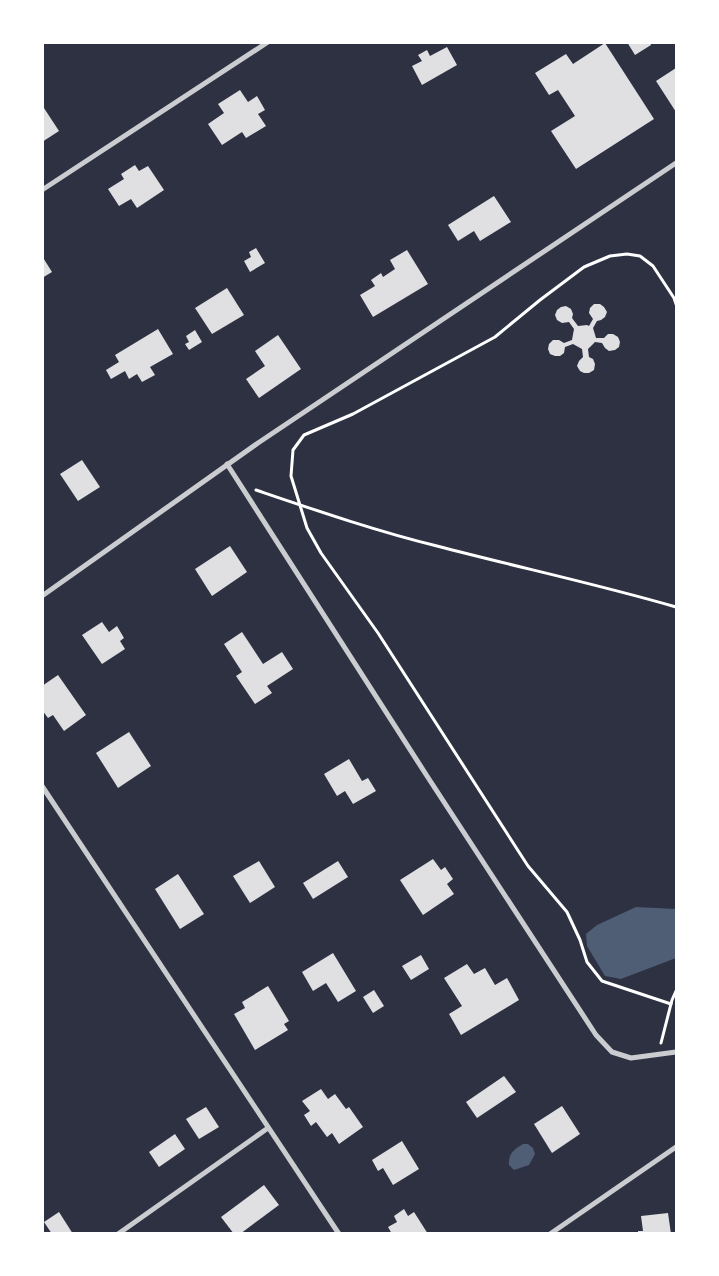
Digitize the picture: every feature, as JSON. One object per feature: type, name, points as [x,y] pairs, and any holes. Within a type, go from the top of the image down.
[{"type":"street","points":[[42,190],[268,42]]},
{"type":"street","points":[[42,596],[227,464],[676,163]]},
{"type":"street","points":[[227,464],[426,776],[596,1035],[612,1052],[631,1058],[676,1052]]},
{"type":"street","points":[[42,786],[339,1234]]},
{"type":"street","points":[[118,1234],[268,1128]]},
{"type":"street","points":[[550,1234],[676,1146]]},
{"type":"path","points":[[671,1004],[602,981],[587,962],[580,940],[567,912],[528,866],[378,633],[321,553],[307,528],[292,476],[293,450],[304,436],[353,414],[495,338],[540,300],[584,267],[610,256],[627,254],[640,256],[653,266],[676,304]]},
{"type":"path","points":[[241,484],[300,505],[435,546],[631,594],[676,607]]},
{"type":"path","points":[[658,1055],[676,991]]},
{"type":"water","points":[[636,907],[676,909],[676,958],[621,979],[605,976],[587,946],[586,934],[597,925]]},
{"type":"water","points":[[523,1144],[528,1144],[533,1148],[535,1154],[529,1165],[514,1170],[509,1165],[509,1158],[514,1150]]},
{"type":"building","points":[[627,42],[650,42],[651,45],[635,55]]},
{"type":"building","points":[[605,43],[654,119],[576,169],[551,131],[575,116],[558,90],[549,95],[535,73],[566,54],[573,64]]},
{"type":"building","points":[[447,47],[457,65],[422,85],[412,66],[422,61],[418,55],[427,50],[430,56]]},
{"type":"building","points":[[676,68],[676,112],[656,81]]},
{"type":"building","points":[[240,90],[248,102],[257,96],[265,110],[258,114],[266,126],[246,138],[242,132],[222,145],[208,124],[224,113],[218,104]]},
{"type":"building","points":[[42,105],[59,131],[42,142]]},
{"type":"building","points":[[135,165],[139,171],[148,166],[164,190],[137,208],[131,199],[119,206],[108,189],[124,179],[121,174]]},
{"type":"building","points":[[494,196],[511,222],[480,241],[474,231],[458,241],[448,225]]},
{"type":"building","points":[[256,248],[265,263],[250,272],[244,261],[251,257],[249,252]]},
{"type":"building","points":[[407,250],[428,284],[373,317],[360,295],[375,286],[371,280],[381,273],[383,277],[395,269],[390,260]]},
{"type":"building","points":[[42,256],[52,272],[42,278]]},
{"type":"building","points":[[227,288],[244,315],[212,334],[195,308]]},
{"type":"building","points":[[594,304],[600,304],[607,312],[605,317],[597,321],[593,328],[596,338],[604,338],[608,334],[613,334],[618,337],[620,342],[619,347],[609,351],[602,343],[595,342],[588,349],[589,357],[593,359],[595,364],[594,370],[584,373],[577,366],[583,357],[582,349],[573,344],[565,347],[564,353],[560,356],[555,356],[550,354],[548,349],[549,344],[553,340],[559,340],[564,343],[572,340],[574,329],[569,322],[562,323],[557,320],[555,315],[557,310],[566,306],[571,309],[572,318],[578,326],[589,326],[593,319],[589,313],[590,308]]},
{"type":"building","points":[[158,329],[173,354],[150,367],[155,375],[142,382],[137,374],[129,379],[125,371],[111,379],[106,370],[119,362],[115,355]]},
{"type":"building","points":[[195,330],[202,342],[189,350],[185,344],[189,342],[186,336]]},
{"type":"building","points":[[278,335],[301,369],[259,398],[246,379],[265,366],[255,351]]},
{"type":"building","points":[[82,460],[100,487],[78,501],[60,474]]},
{"type":"building","points":[[230,546],[247,572],[212,596],[195,569]]},
{"type":"building","points":[[102,622],[109,632],[117,626],[124,638],[120,641],[125,649],[102,664],[82,635]]},
{"type":"building","points":[[242,632],[263,664],[282,652],[293,669],[267,686],[272,693],[255,704],[236,676],[242,672],[224,644]]},
{"type":"building","points":[[58,675],[86,715],[64,731],[53,715],[48,718],[42,710],[42,686]]},
{"type":"building","points":[[129,732],[151,766],[118,788],[96,753]]},
{"type":"building","points":[[349,759],[362,781],[368,778],[376,791],[353,804],[345,791],[337,796],[324,774]]},
{"type":"building","points":[[433,859],[441,870],[445,867],[453,879],[447,884],[454,894],[423,915],[400,880]]},
{"type":"building","points":[[259,861],[275,887],[250,903],[233,876]]},
{"type":"building","points":[[338,861],[348,877],[313,899],[303,883]]},
{"type":"building","points":[[178,874],[204,914],[180,929],[155,889]]},
{"type":"building","points":[[333,953],[356,991],[338,1002],[326,983],[313,991],[302,972]]},
{"type":"building","points":[[421,955],[429,969],[411,980],[402,966]]},
{"type":"building","points":[[467,964],[474,974],[485,968],[495,985],[507,978],[519,1000],[461,1035],[449,1014],[462,1006],[444,978]]},
{"type":"building","points":[[268,986],[289,1021],[284,1024],[288,1030],[255,1050],[234,1014],[245,1008],[242,1002]]},
{"type":"building","points":[[374,990],[384,1006],[373,1013],[363,997]]},
{"type":"building","points":[[504,1076],[516,1092],[477,1118],[466,1102]]},
{"type":"building","points":[[321,1089],[328,1099],[335,1094],[346,1109],[349,1107],[363,1127],[339,1144],[332,1133],[327,1137],[316,1122],[311,1126],[304,1115],[310,1111],[302,1101]]},
{"type":"building","points":[[562,1106],[580,1134],[552,1153],[534,1124]]},
{"type":"building","points":[[206,1107],[219,1127],[199,1139],[186,1119]]},
{"type":"building","points":[[175,1134],[185,1149],[159,1167],[149,1152]]},
{"type":"building","points":[[402,1141],[419,1169],[393,1185],[383,1168],[378,1171],[372,1160]]},
{"type":"building","points":[[264,1185],[279,1205],[240,1234],[234,1234],[221,1217]]},
{"type":"building","points":[[404,1209],[408,1216],[414,1212],[428,1234],[392,1234],[388,1227],[397,1222],[394,1216]]},
{"type":"building","points":[[59,1212],[73,1234],[52,1234],[44,1222]]},
{"type":"building","points":[[668,1213],[671,1234],[638,1234],[638,1231],[643,1231],[641,1216]]}]
